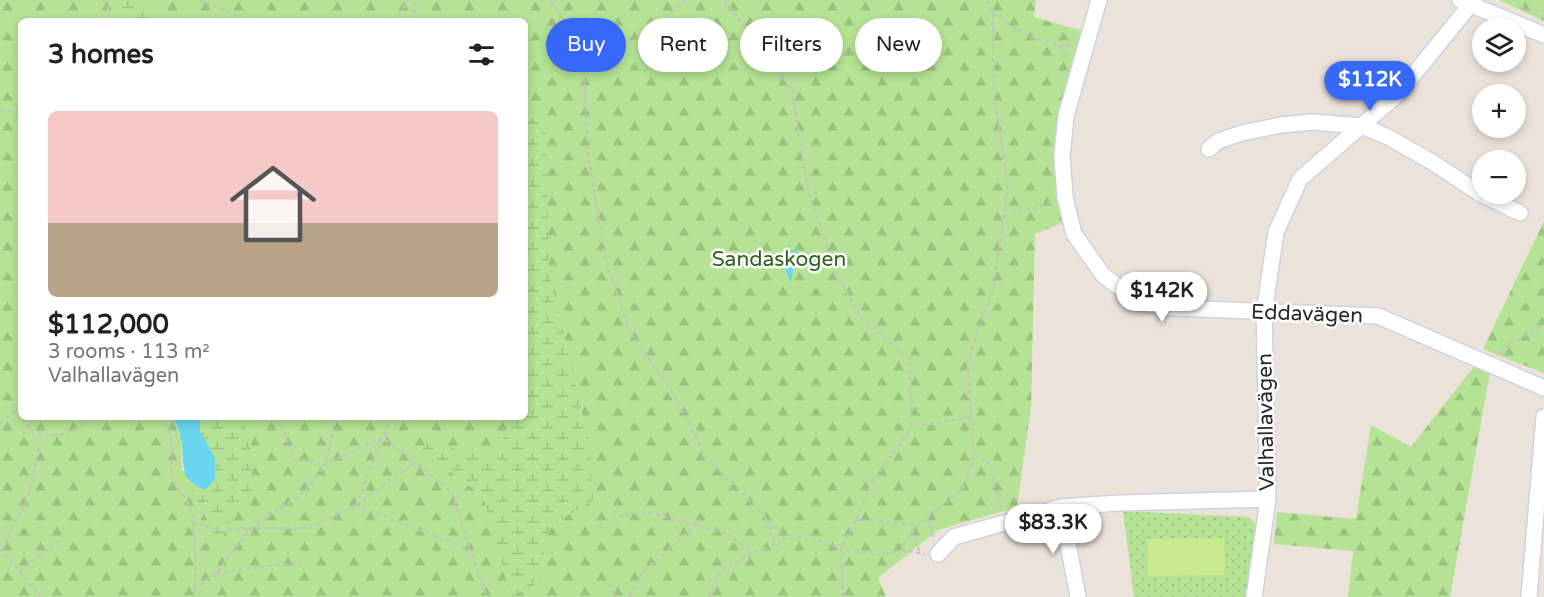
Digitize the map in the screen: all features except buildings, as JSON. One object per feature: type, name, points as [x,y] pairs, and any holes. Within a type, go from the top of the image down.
[{"type":"street","name":"Eddavägen","points":[[1099,0],[1066,116],[1062,156],[1065,197],[1074,234],[1103,275],[1140,303],[1174,308],[1264,313],[1378,316],[1544,388]]},
{"type":"street","points":[[1469,1],[1544,35]]},
{"type":"street","name":"Valhallavägen","points":[[1254,597],[1268,500],[1264,313],[1275,232],[1300,179],[1398,94],[1469,1]]},
{"type":"street","points":[[1209,149],[1218,141],[1242,133],[1281,125],[1312,122],[1362,126],[1388,137],[1479,193],[1520,213]]},
{"type":"street","points":[[1535,590],[1544,417]]},
{"type":"street","points":[[938,554],[954,537],[1061,507],[1118,503],[1268,500]]},
{"type":"street","points":[[1061,507],[1078,597]]},
{"type":"path","points":[[103,0],[110,18]]},
{"type":"path","points":[[199,0],[243,18]]},
{"type":"path","points":[[396,18],[408,0]]},
{"type":"path","points":[[415,18],[416,0]]},
{"type":"path","points":[[551,0],[562,18]]},
{"type":"path","points":[[626,43],[638,40],[685,0]]},
{"type":"path","points":[[724,0],[792,90],[808,191],[835,270],[860,316],[910,359],[912,427],[870,484],[856,520],[841,549],[843,597]]},
{"type":"path","points":[[901,550],[918,525],[963,488],[974,455],[967,363],[994,285],[1008,187],[994,95],[993,13],[986,0]]},
{"type":"path","points":[[993,13],[1026,35],[1059,46],[1079,70]]},
{"type":"path","points":[[584,72],[588,153],[605,257],[630,332],[674,395],[707,459],[764,514],[785,539]]},
{"type":"path","points":[[0,110],[18,112]]},
{"type":"path","points":[[1004,217],[1065,197]]},
{"type":"path","points":[[1492,366],[1503,348],[1544,325]]},
{"type":"path","points":[[0,423],[18,410]]},
{"type":"path","points":[[912,427],[972,417]]},
{"type":"path","points":[[26,420],[32,432],[41,436],[62,434],[82,427],[90,420]]},
{"type":"path","points":[[164,420],[170,436],[172,478],[189,505],[192,521],[195,561],[194,597]]},
{"type":"path","points":[[279,420],[294,459],[326,465]]},
{"type":"path","points":[[326,465],[334,420]]},
{"type":"path","points":[[356,505],[390,420]]},
{"type":"path","points":[[41,436],[30,492],[1,549],[41,597]]},
{"type":"path","points":[[194,590],[216,573],[252,528],[304,492],[326,465],[382,438]]},
{"type":"path","points":[[382,438],[416,462],[452,493],[487,597]]},
{"type":"path","points":[[974,455],[989,463],[1005,522]]},
{"type":"path","points":[[192,521],[222,531],[252,528],[310,528],[356,505],[416,462]]},
{"type":"path","points":[[356,505],[470,549]]},
{"type":"path","points":[[599,527],[623,515],[651,513],[726,533],[753,552]]},
{"type":"path","points":[[764,514],[775,546]]},
{"type":"path","points":[[709,597],[720,572],[753,552],[775,546],[785,539],[813,538],[841,549],[881,555],[901,550],[938,554],[928,517]]},
{"type":"path","points":[[856,520],[918,525]]},
{"type":"path","points":[[629,597],[642,573],[697,524]]},
{"type":"path","points":[[913,533],[920,553]]},
{"type":"path","points":[[20,571],[64,536]]},
{"type":"path","points":[[216,573],[300,562]]},
{"type":"path","points":[[608,584],[617,597]]},
{"type":"green space","name":"Sandaskogen","points":[[0,0],[1036,0],[1034,17],[1083,31],[1059,115],[1064,222],[1035,234],[1031,407],[1017,507],[938,530],[878,578],[886,597],[0,597]]},
{"type":"green space","points":[[120,0],[147,0],[152,18],[127,18]]},
{"type":"green space","points":[[1499,0],[1544,0],[1544,21]]},
{"type":"green space","points":[[545,113],[549,272],[591,450],[593,500],[549,527],[539,582],[511,597],[483,496],[421,451],[427,442],[492,457],[512,420],[528,420],[528,220],[531,198],[528,120]]},
{"type":"green space","points":[[1544,221],[1544,373],[1483,349]]},
{"type":"green space","points":[[1475,365],[1490,372],[1450,597],[1348,597],[1353,551],[1274,544],[1277,512],[1356,519],[1371,425],[1411,447]]},
{"type":"green space","points":[[200,420],[242,420],[251,439],[252,491],[234,514],[219,544],[182,470],[193,485],[215,458],[200,431]]},
{"type":"green space","points":[[1123,511],[1248,517],[1256,524],[1246,597],[1134,597]]},
{"type":"green space","points":[[1224,538],[1225,575],[1148,576],[1147,539]]},
{"type":"water","points":[[796,249],[791,283],[779,255]]},
{"type":"water","points":[[174,420],[200,420],[200,431],[215,458],[215,479],[206,490],[197,486],[186,476],[178,428]]}]
